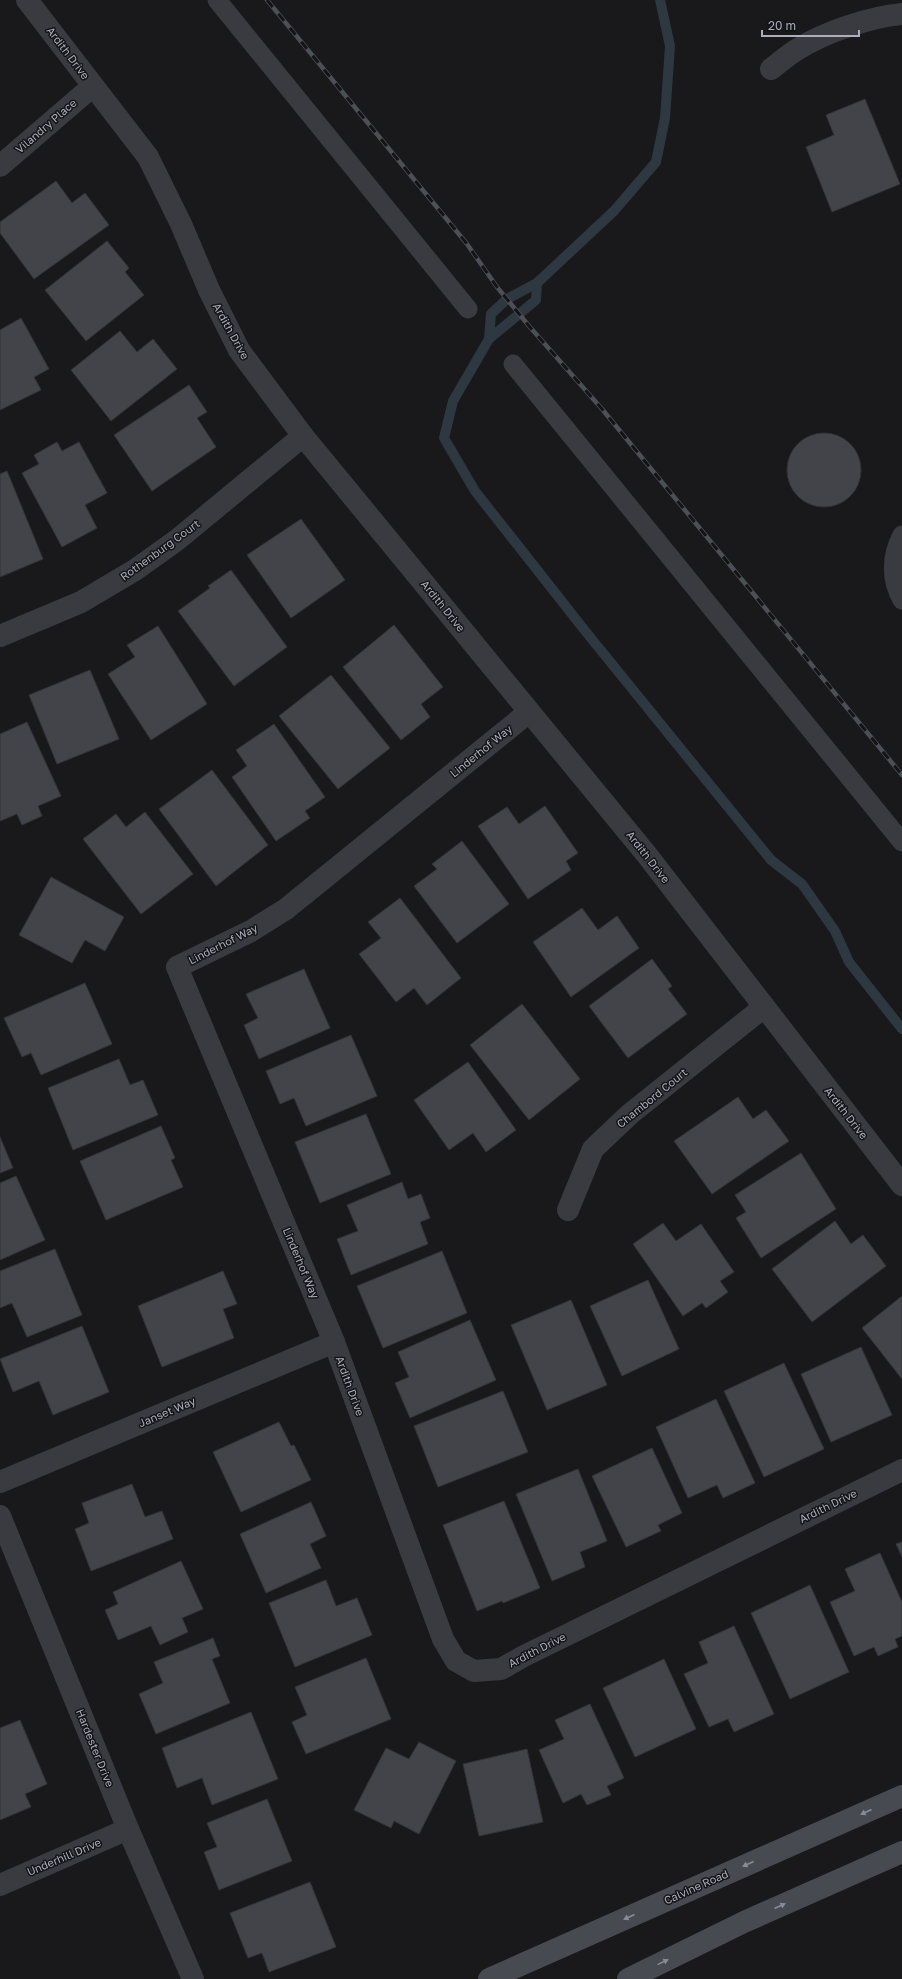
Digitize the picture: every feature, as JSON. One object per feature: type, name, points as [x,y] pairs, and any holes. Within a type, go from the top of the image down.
[{"type":"main road","name":"Calvine Road","points":[[489,1979],[902,1796]]},
{"type":"main road","points":[[628,1979],[744,1922],[902,1852]]},
{"type":"street","name":"Ardith Drive","points":[[27,0],[93,86],[122,120],[148,157],[239,350],[302,436],[647,855],[902,1185]]},
{"type":"street","points":[[771,69],[798,48],[826,35],[862,23],[902,14]]},
{"type":"street","name":"Vilandry Place","points":[[0,166],[93,86]]},
{"type":"street","name":"Rothenburg Court","points":[[0,636],[80,602],[135,570],[177,540],[302,436]]},
{"type":"street","name":"Linderhof Way","points":[[334,1342],[177,967],[251,931],[286,909],[530,712]]},
{"type":"street","name":"Chambord Court","points":[[568,1210],[593,1149],[630,1114],[764,1007]]},
{"type":"street","name":"Ardith Drive","points":[[334,1342],[443,1639],[456,1661],[474,1671],[501,1669],[524,1656],[902,1470]]},
{"type":"street","name":"Janset Way","points":[[0,1482],[334,1342]]},
{"type":"street","name":"Hardester Drive","points":[[0,1516],[128,1829],[193,1979]]},
{"type":"street","name":"Underhill Drive","points":[[0,1885],[128,1829]]},
{"type":"lane","points":[[217,0],[468,309]]},
{"type":"lane","points":[[513,364],[902,842]]},
{"type":"lane","points":[[902,535],[892,566],[895,588],[902,600]]},
{"type":"building","points":[[865,99],[900,184],[832,212],[806,147],[834,135],[826,115]]},
{"type":"building","points":[[56,181],[72,203],[85,193],[109,225],[34,279],[0,233],[0,222]]},
{"type":"building","points":[[107,241],[129,268],[125,272],[144,295],[86,341],[45,290]]},
{"type":"building","points":[[21,318],[49,369],[34,377],[41,390],[0,410],[0,330]]},
{"type":"building","points":[[120,331],[137,352],[153,339],[177,369],[111,421],[71,370]]},
{"type":"building","points":[[189,385],[207,412],[197,418],[216,447],[152,491],[114,435]]},
{"type":"building","points":[[817,433],[831,433],[845,439],[855,449],[861,463],[861,477],[855,491],[845,501],[831,507],[817,507],[803,501],[793,491],[787,477],[787,463],[793,449],[803,439]]},
{"type":"building","points":[[57,442],[62,451],[79,442],[107,493],[85,505],[97,528],[62,547],[22,473],[39,464],[34,455]]},
{"type":"building","points":[[7,471],[43,559],[0,577],[0,474]]},
{"type":"building","points":[[301,519],[345,580],[291,618],[247,555]]},
{"type":"building","points":[[231,570],[287,647],[234,686],[178,611],[210,588],[208,586]]},
{"type":"building","points":[[394,625],[443,687],[421,704],[430,717],[401,740],[343,667]]},
{"type":"building","points":[[158,626],[207,704],[151,740],[108,674],[135,657],[127,645]]},
{"type":"building","points":[[90,670],[119,739],[57,764],[29,695]]},
{"type":"building","points":[[331,675],[390,748],[338,789],[279,716]]},
{"type":"building","points":[[27,722],[61,796],[38,806],[42,816],[22,825],[17,814],[0,821],[0,734]]},
{"type":"building","points":[[274,724],[325,797],[305,811],[310,818],[276,841],[232,777],[247,766],[236,750]]},
{"type":"building","points":[[212,770],[268,845],[216,886],[159,809]]},
{"type":"building","points":[[545,806],[578,853],[566,861],[571,870],[528,899],[478,826],[507,807],[519,824]]},
{"type":"building","points":[[145,812],[193,874],[141,914],[83,839],[116,814],[126,827]]},
{"type":"building","points":[[462,841],[509,904],[457,943],[414,886],[437,869],[432,864]]},
{"type":"building","points":[[51,877],[124,917],[105,951],[85,940],[72,963],[19,935]]},
{"type":"building","points":[[400,898],[461,978],[427,1005],[414,988],[396,1002],[359,954],[381,938],[368,922]]},
{"type":"building","points":[[582,908],[598,930],[617,916],[639,948],[571,997],[533,942]]},
{"type":"building","points":[[652,959],[672,986],[668,989],[687,1014],[628,1058],[589,1006]]},
{"type":"building","points":[[304,969],[330,1028],[259,1059],[244,1025],[258,1018],[246,994]]},
{"type":"building","points":[[85,983],[112,1044],[41,1075],[31,1053],[22,1057],[4,1018]]},
{"type":"building","points":[[522,1004],[580,1079],[529,1120],[470,1045]]},
{"type":"building","points":[[351,1035],[377,1096],[306,1126],[294,1098],[280,1104],[266,1071]]},
{"type":"building","points":[[119,1059],[130,1085],[143,1080],[158,1115],[73,1150],[48,1088]]},
{"type":"building","points":[[468,1062],[516,1130],[486,1152],[473,1133],[449,1150],[414,1100]]},
{"type":"building","points":[[738,1097],[753,1119],[766,1110],[789,1141],[712,1194],[674,1141]]},
{"type":"building","points":[[366,1114],[391,1174],[320,1203],[295,1142]]},
{"type":"building","points":[[161,1126],[175,1158],[171,1160],[183,1187],[106,1220],[80,1161]]},
{"type":"building","points":[[0,1137],[13,1168],[0,1173]]},
{"type":"building","points":[[801,1153],[836,1209],[761,1258],[736,1218],[746,1212],[735,1195]]},
{"type":"building","points":[[16,1176],[45,1240],[0,1260],[0,1183]]},
{"type":"building","points":[[402,1182],[408,1199],[421,1194],[430,1218],[420,1222],[428,1244],[351,1275],[337,1239],[358,1231],[347,1205]]},
{"type":"building","points":[[835,1221],[851,1244],[863,1235],[886,1266],[812,1322],[772,1269]]},
{"type":"building","points":[[663,1223],[676,1241],[701,1224],[734,1272],[720,1281],[728,1292],[706,1308],[702,1303],[683,1316],[633,1244]]},
{"type":"building","points":[[55,1249],[82,1315],[27,1337],[12,1303],[0,1308],[0,1271]]},
{"type":"building","points":[[442,1251],[467,1313],[383,1348],[357,1286]]},
{"type":"building","points":[[223,1271],[237,1304],[223,1309],[234,1338],[162,1367],[138,1306]]},
{"type":"building","points":[[648,1280],[679,1349],[622,1376],[590,1306]]},
{"type":"building","points":[[902,1296],[902,1379],[862,1328]]},
{"type":"building","points":[[571,1300],[607,1385],[547,1410],[511,1325]]},
{"type":"building","points":[[470,1320],[496,1380],[410,1418],[395,1383],[409,1377],[398,1352]]},
{"type":"building","points":[[82,1326],[109,1392],[53,1415],[39,1381],[13,1392],[0,1359]]},
{"type":"building","points":[[861,1347],[892,1415],[831,1442],[801,1374]]},
{"type":"building","points":[[784,1363],[824,1449],[764,1477],[724,1391]]},
{"type":"building","points":[[503,1391],[528,1452],[438,1487],[414,1426]]},
{"type":"building","points":[[716,1399],[755,1483],[723,1498],[717,1485],[688,1498],[656,1427]]},
{"type":"building","points":[[279,1422],[291,1446],[294,1445],[311,1480],[241,1512],[213,1452]]},
{"type":"building","points":[[652,1448],[682,1513],[658,1525],[661,1531],[626,1547],[592,1476]]},
{"type":"building","points":[[578,1469],[607,1541],[580,1552],[585,1567],[552,1581],[516,1494]]},
{"type":"building","points":[[132,1484],[145,1517],[162,1511],[173,1539],[91,1571],[75,1529],[89,1523],[82,1503]]},
{"type":"building","points":[[504,1501],[540,1588],[503,1603],[502,1601],[477,1611],[443,1525]]},
{"type":"building","points":[[311,1502],[326,1536],[310,1544],[321,1568],[266,1593],[240,1534]]},
{"type":"building","points":[[902,1542],[902,1557],[896,1544]]},
{"type":"building","points":[[880,1553],[902,1602],[902,1636],[895,1639],[898,1647],[878,1656],[874,1647],[854,1656],[830,1602],[855,1591],[845,1569]]},
{"type":"building","points":[[181,1561],[203,1609],[182,1618],[188,1632],[160,1645],[151,1626],[118,1640],[105,1610],[118,1604],[113,1592]]},
{"type":"building","points":[[326,1580],[336,1606],[357,1598],[372,1635],[295,1667],[269,1603]]},
{"type":"building","points":[[810,1585],[849,1672],[790,1699],[751,1613]]},
{"type":"building","points":[[734,1626],[774,1714],[734,1732],[728,1719],[709,1727],[684,1674],[708,1663],[699,1642]]},
{"type":"building","points":[[213,1638],[220,1656],[212,1659],[230,1703],[156,1734],[139,1694],[163,1683],[154,1662]]},
{"type":"building","points":[[366,1658],[391,1719],[306,1754],[292,1722],[307,1715],[295,1687]]},
{"type":"building","points":[[664,1659],[696,1729],[635,1757],[603,1688]]},
{"type":"building","points":[[590,1704],[624,1778],[607,1786],[611,1795],[587,1805],[581,1794],[563,1803],[539,1750],[564,1739],[555,1720]]},
{"type":"building","points":[[251,1712],[278,1779],[212,1805],[202,1778],[177,1788],[162,1748]]},
{"type":"building","points":[[20,1720],[47,1784],[25,1794],[31,1807],[0,1820],[0,1728]]},
{"type":"building","points":[[419,1742],[456,1761],[419,1834],[394,1821],[391,1828],[354,1810],[386,1748],[409,1759]]},
{"type":"building","points":[[527,1749],[543,1822],[479,1836],[463,1764]]},
{"type":"building","points":[[267,1799],[292,1861],[219,1890],[204,1852],[217,1847],[207,1823]]},
{"type":"building","points":[[310,1882],[336,1947],[269,1972],[262,1953],[248,1958],[230,1913]]},
{"type":"waterway","points":[[489,339],[491,314],[507,299],[537,283],[614,211],[656,162],[665,118],[670,46],[660,0]]},
{"type":"waterway","points":[[537,283],[536,300],[489,339],[453,401],[444,438],[475,491],[586,632],[771,860],[802,884],[835,931],[849,962],[902,1029]]},
{"type":"railway","points":[[267,0],[467,244],[497,287],[602,409],[902,775]]}]
